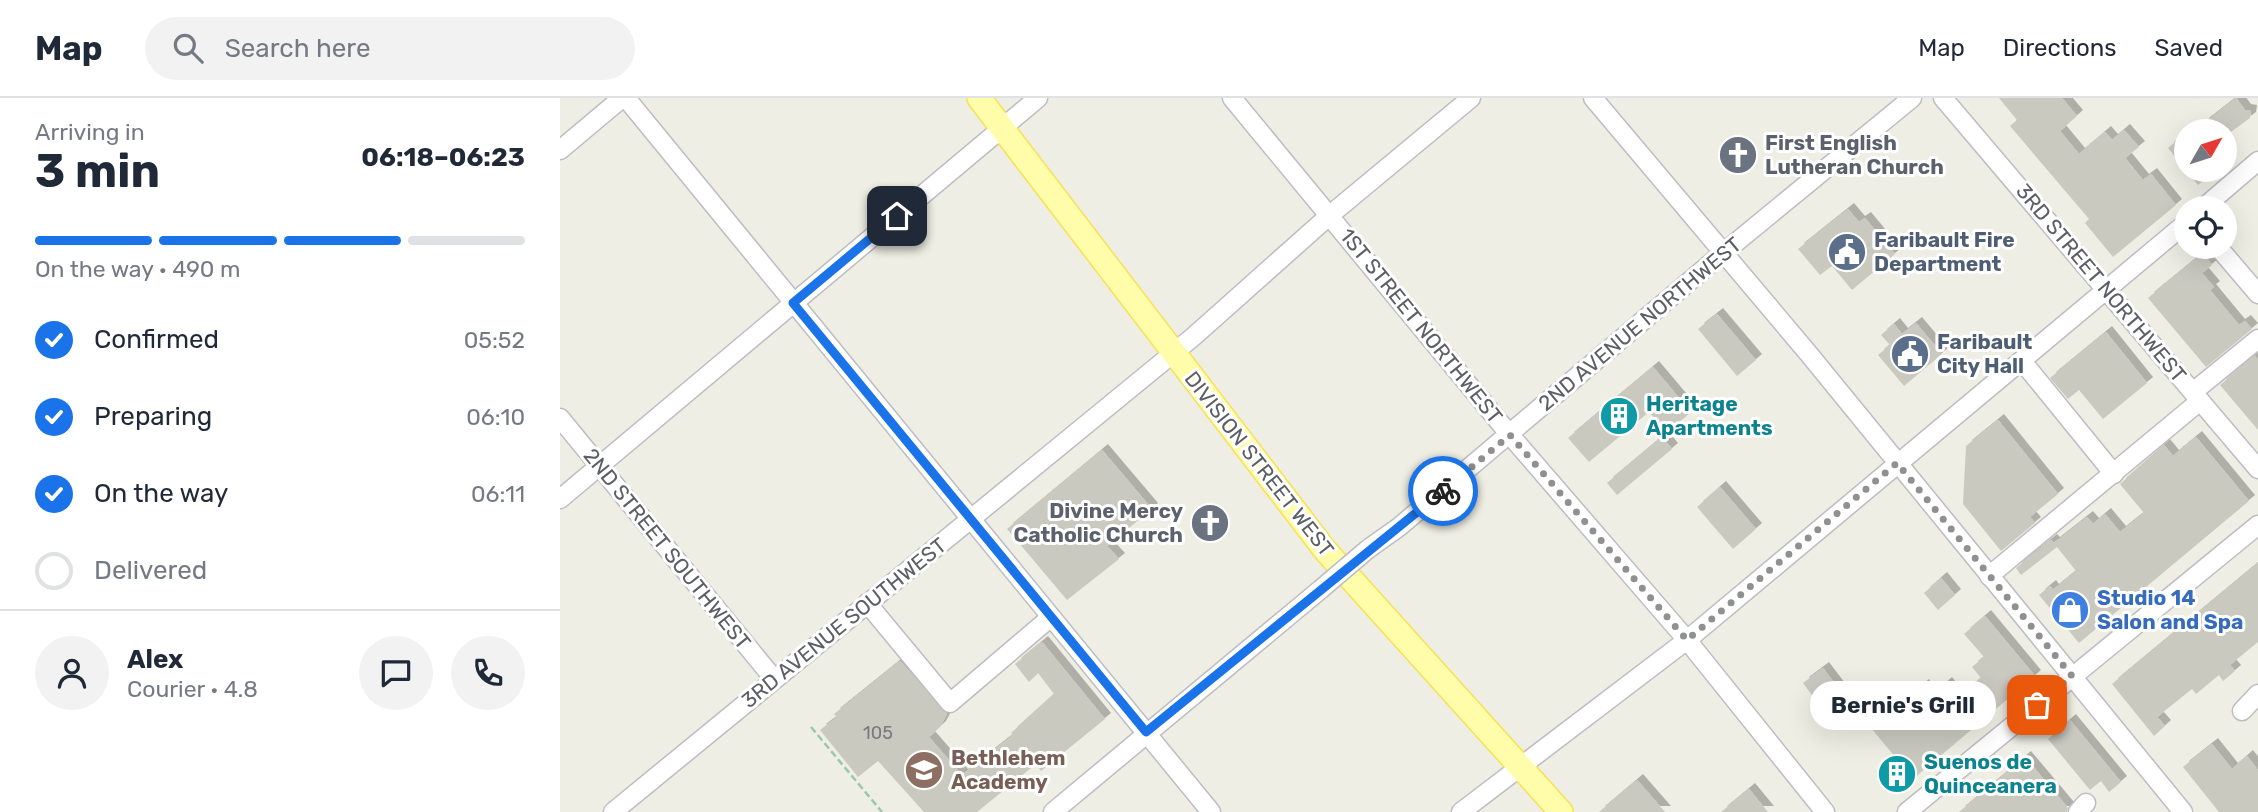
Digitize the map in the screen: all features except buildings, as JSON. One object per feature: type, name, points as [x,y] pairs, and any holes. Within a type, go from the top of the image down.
[{"type":"main road","name":"DIVISION STREET WEST","points":[[979,98],[1325,550],[1561,812]]},
{"type":"street","points":[[560,150],[624,98],[1211,812]]},
{"type":"street","points":[[560,499],[1038,98]]},
{"type":"street","name":"1ST STREET NORTHWEST","points":[[1232,98],[1510,435],[1687,640],[1825,812]]},
{"type":"street","name":"3RD AVENUE SOUTHWEST","points":[[613,812],[1173,354],[1330,215],[1471,98]]},
{"type":"street","points":[[1593,98],[2183,812]]},
{"type":"street","name":"2ND AVENUE NORTHWEST","points":[[1053,812],[1146,732],[1510,435],[1723,253],[1912,98]]},
{"type":"street","name":"3RD STREET NORTHWEST","points":[[1943,98],[2258,469]]},
{"type":"street","points":[[2217,196],[2258,161]]},
{"type":"street","points":[[1461,812],[1687,640],[2174,233]]},
{"type":"street","points":[[2228,259],[2258,294]]},
{"type":"street","points":[[1989,576],[2115,474],[2258,339]]},
{"type":"street","points":[[2022,361],[2115,474]]},
{"type":"street","name":"2ND STREET SOUTHWEST","points":[[560,418],[774,679]]},
{"type":"street","points":[[1907,812],[2258,524]]},
{"type":"street","points":[[867,603],[950,703],[1051,617]]},
{"type":"street","points":[[2242,711],[2258,694]]},
{"type":"path","points":[[811,727],[882,812]]},
{"type":"way so far","points":[[1443,491],[1510,435],[1687,640],[1897,463],[2072,676],[2037,705]]},
{"type":"place","name":"First English Lutheran Church","points":[[1738,155]]},
{"type":"place","name":"Faribault Fire Department","points":[[1847,252]]},
{"type":"place","name":"Faribault City Hall","points":[[1910,354]]},
{"type":"place","name":"Heritage Apartments","points":[[1619,416]]},
{"type":"place","name":"Divine Mercy Catholic Church","points":[[1210,523]]},
{"type":"place","name":"Studio 14 Salon and Spa","points":[[2070,610]]},
{"type":"place","name":"Bernie's Grill","points":[[2037,705]]},
{"type":"place","name":"Bethlehem Academy","points":[[924,770]]},
{"type":"place","name":"Suenos de Quinceanera","points":[[1897,774]]},
{"type":"route","points":[[897,216],[793,303],[1146,732],[1368,549],[1443,491]]}]
